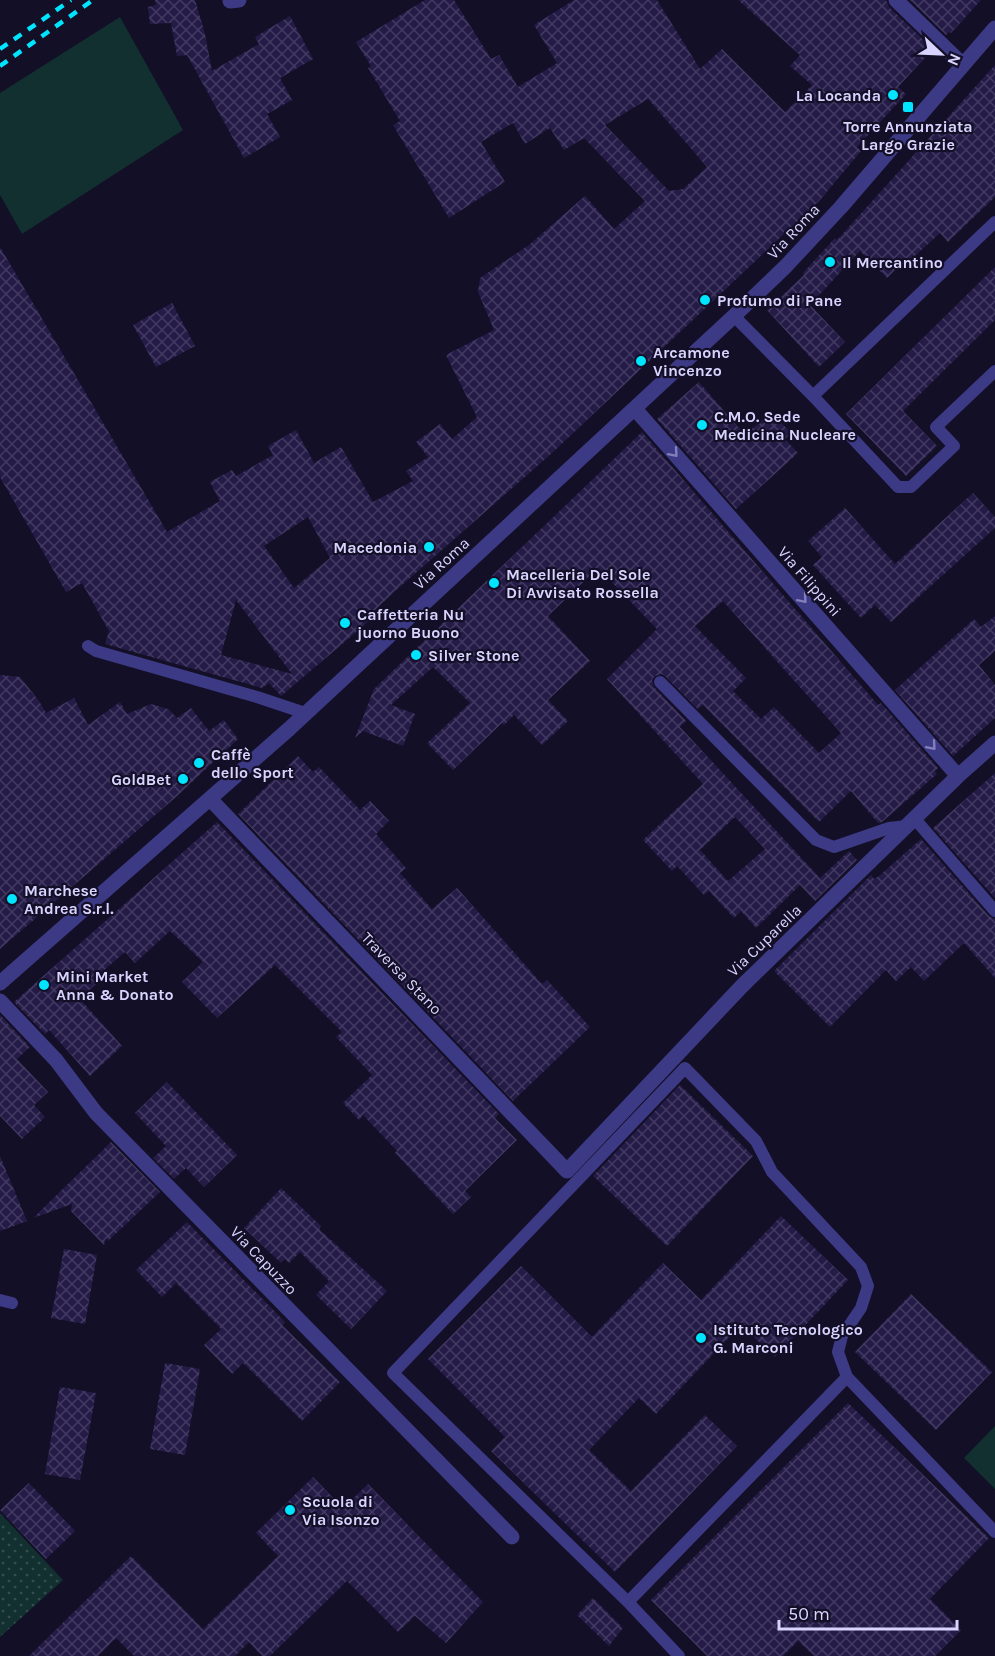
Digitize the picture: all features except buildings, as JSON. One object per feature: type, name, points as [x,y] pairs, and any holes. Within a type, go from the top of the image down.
[{"type":"street","points":[[230,1],[239,0]]},
{"type":"street","points":[[896,0],[963,65]]},
{"type":"street","name":"Via Roma","points":[[2,977],[211,800],[734,316],[786,266],[841,207],[995,28]]},
{"type":"street","name":"Via Filippini","points":[[635,410],[958,776]]},
{"type":"street","name":"Via Cuparella","points":[[567,1171],[742,986],[958,776],[995,743]]},
{"type":"street","name":"Traversa Stano","points":[[211,800],[567,1171]]},
{"type":"street","name":"Via Capuzzo","points":[[0,1001],[56,1060],[96,1113],[512,1537]]},
{"type":"lane","points":[[813,396],[995,222]]},
{"type":"lane","points":[[734,316],[898,487],[911,488],[954,446],[936,427],[995,371]]},
{"type":"lane","points":[[88,646],[96,651],[305,713]]},
{"type":"lane","points":[[660,682],[816,840],[834,847],[911,822],[995,911]]},
{"type":"lane","points":[[679,1656],[628,1602],[393,1373],[685,1068],[756,1141],[772,1172],[861,1267],[868,1286],[861,1308],[842,1336],[838,1352],[847,1377],[995,1532]]},
{"type":"lane","points":[[628,1602],[847,1377]]},
{"type":"green space","points":[[120,17],[183,130],[22,234],[0,195],[0,93]]},
{"type":"green space","points":[[995,1426],[995,1489],[964,1458]]},
{"type":"green space","points":[[0,1513],[63,1580],[0,1637]]},
{"type":"railway","points":[[0,49],[71,0]]},
{"type":"railway","points":[[0,66],[93,0]]},
{"type":"place","name":"La Locanda","points":[[893,95]]},
{"type":"place","name":"Torre Annunziata Largo Grazie","points":[[908,107]]},
{"type":"place","name":"Il Mercantino","points":[[830,262]]},
{"type":"place","name":"Profumo di Pane","points":[[705,300]]},
{"type":"place","name":"Arcamone Vincenzo","points":[[641,361]]},
{"type":"place","name":"C.M.O. Sede Medicina Nucleare","points":[[702,425]]},
{"type":"place","name":"Macedonia","points":[[429,547]]},
{"type":"place","name":"Macelleria Del Sole Di Avvisato Rossella","points":[[494,583]]},
{"type":"place","name":"Caffetteria Nu juorno Buono","points":[[345,623]]},
{"type":"place","name":"Silver Stone","points":[[416,655]]},
{"type":"place","name":"Caffè dello Sport","points":[[199,763]]},
{"type":"place","name":"GoldBet","points":[[183,779]]},
{"type":"place","name":"Marchese Andrea S.r.l.","points":[[12,899]]},
{"type":"place","name":"Mini Market Anna & Donato","points":[[44,985]]},
{"type":"place","name":"Istituto Tecnologico G. Marconi","points":[[701,1338]]},
{"type":"place","name":"Scuola di Via Isonzo","points":[[290,1510]]}]
